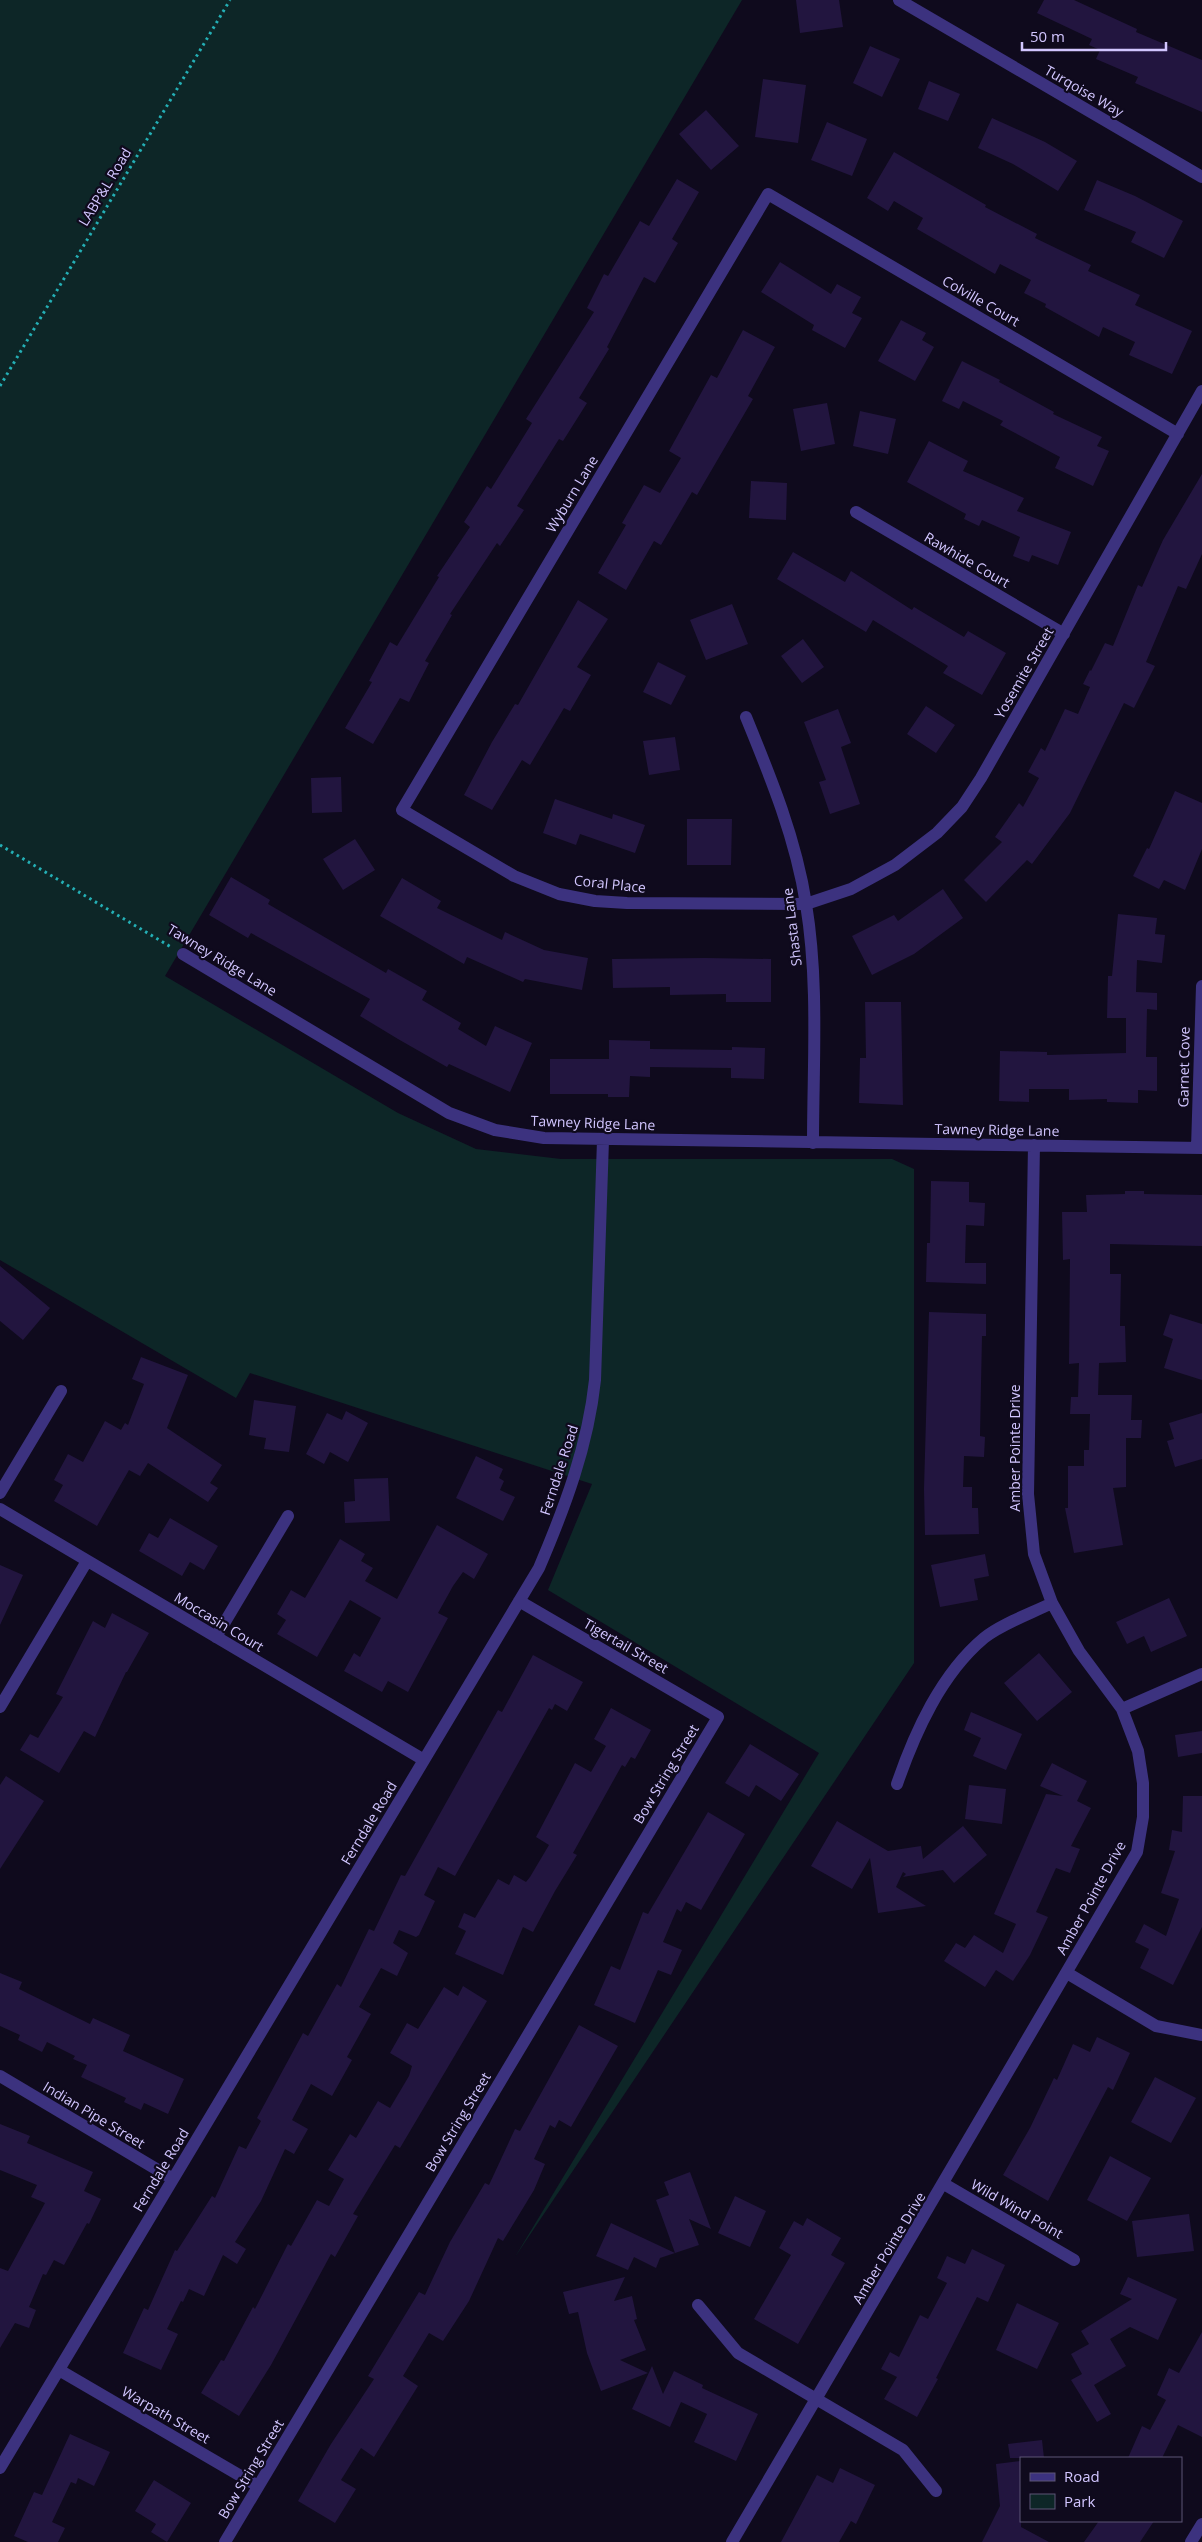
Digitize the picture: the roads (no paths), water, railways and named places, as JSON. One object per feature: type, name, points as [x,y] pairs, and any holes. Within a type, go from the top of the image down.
[{"type":"street","name":"Turqoise Way","points":[[899,0],[1202,177]]},
{"type":"street","name":"Colville Court","points":[[768,194],[1178,434]]},
{"type":"street","name":"Wyburn Lane","points":[[402,810],[768,194]]},
{"type":"street","name":"Yosemite Street","points":[[806,904],[851,889],[895,865],[937,833],[962,807],[981,778],[1202,391]]},
{"type":"street","name":"Rawhide Court","points":[[856,512],[1064,634]]},
{"type":"street","name":"Shasta Lane","points":[[746,717],[784,814],[806,904],[813,988],[813,1143]]},
{"type":"street","name":"Coral Place","points":[[402,810],[514,876],[559,894],[627,903],[806,904]]},
{"type":"street","name":"Tawney Ridge Lane","points":[[183,954],[449,1114],[495,1130],[544,1138],[603,1140],[1200,1148]]},
{"type":"street","name":"Garnet Cove","points":[[1200,1148],[1202,986]]},
{"type":"street","name":"Ferndale Road","points":[[0,2468],[539,1568],[554,1534],[583,1450],[592,1413],[595,1380],[603,1140]]},
{"type":"street","name":"Amber Pointe Drive","points":[[732,2542],[944,2184],[1136,1852],[1143,1817],[1143,1782],[1138,1751],[1122,1709],[1079,1651],[1052,1603],[1034,1554],[1028,1494],[1034,1145]]},
{"type":"street","points":[[0,1493],[60,1391]]},
{"type":"street","name":"Moccasin Court","points":[[0,1509],[424,1760]]},
{"type":"street","points":[[216,1637],[288,1516]]},
{"type":"street","points":[[0,1707],[87,1561]]},
{"type":"street","name":"Tigertail Street","points":[[519,1601],[718,1717]]},
{"type":"street","points":[[897,1784],[912,1741],[956,1665],[985,1637],[1052,1603]]},
{"type":"street","points":[[1122,1709],[1202,1674]]},
{"type":"street","name":"Bow String Street","points":[[225,2542],[718,1717]]},
{"type":"street","points":[[1067,1972],[1156,2026],[1202,2034]]},
{"type":"street","name":"Indian Pipe Street","points":[[0,2076],[173,2179]]},
{"type":"street","name":"Wild Wind Point","points":[[944,2184],[1074,2260]]},
{"type":"street","points":[[698,2305],[738,2353],[903,2450],[936,2491]]},
{"type":"street","name":"Warpath Street","points":[[59,2370],[258,2486]]},
{"type":"street","points":[[1191,2542],[1202,2524]]}]
